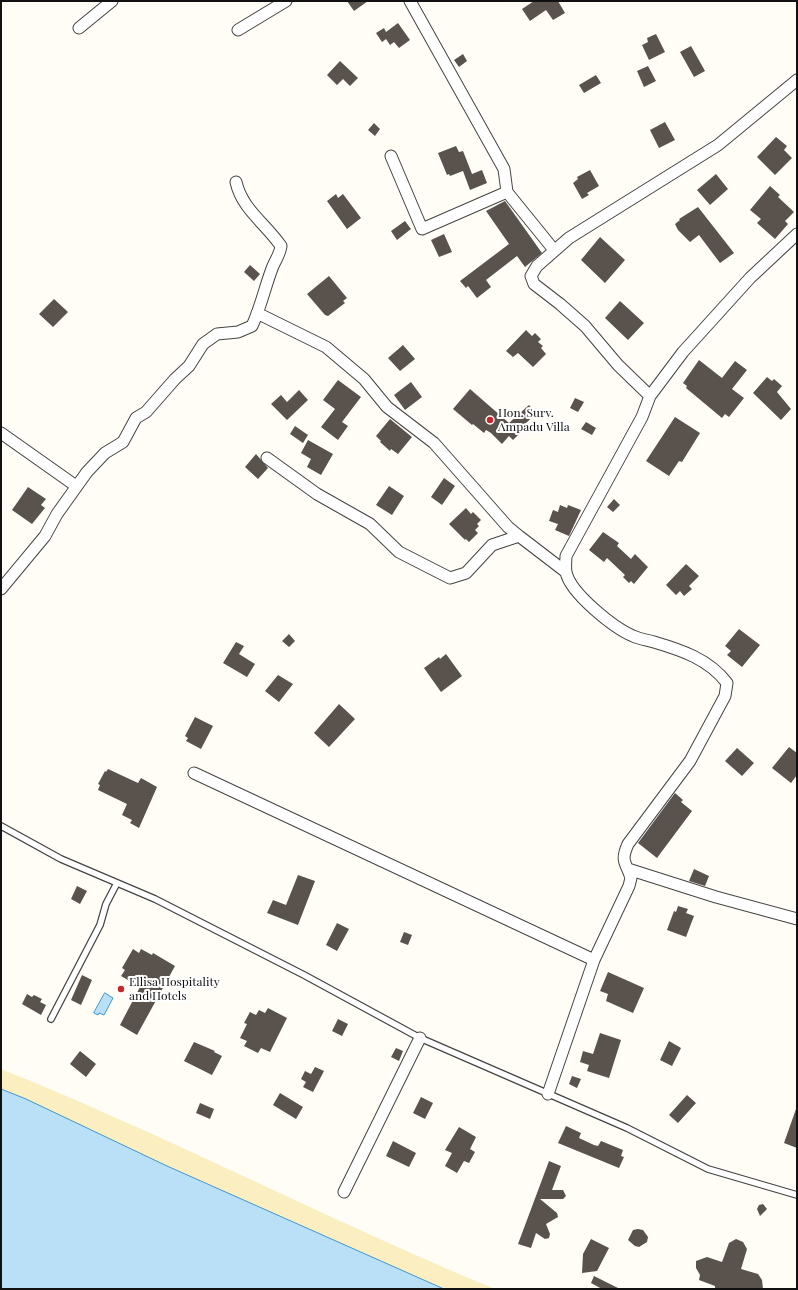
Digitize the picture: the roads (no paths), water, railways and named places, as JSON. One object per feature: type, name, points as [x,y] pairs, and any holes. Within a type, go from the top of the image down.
[{"type":"street","points":[[79,28],[112,1]]},
{"type":"street","points":[[238,30],[286,1]]},
{"type":"street","points":[[410,1],[504,169],[507,192],[554,250]]},
{"type":"street","points":[[650,396],[618,365],[585,326],[534,284],[531,276],[537,266],[569,238],[718,146],[797,80]]},
{"type":"street","points":[[391,156],[422,229],[507,192]]},
{"type":"street","points":[[1,589],[45,536],[76,486],[105,453],[123,442],[136,418],[146,412],[175,379],[190,366],[203,344],[217,334],[246,330],[252,326],[273,266],[280,254],[281,246],[271,231],[252,213],[239,196],[236,182]]},
{"type":"street","points":[[548,1094],[594,960],[629,886],[631,878],[624,864],[623,856],[628,844],[690,761],[725,696],[727,683],[719,672],[687,652],[633,636],[607,619],[586,602],[572,586],[566,572],[566,556],[642,418],[650,396],[683,352],[750,278],[797,234]]},
{"type":"street","points":[[257,314],[326,347],[364,379],[387,407],[434,443],[508,528],[566,572]]},
{"type":"street","points":[[1,433],[76,486]]},
{"type":"street","points":[[267,458],[317,494],[370,524],[399,552],[450,578],[466,572],[492,545],[519,536]]},
{"type":"street","points":[[194,773],[594,960]]},
{"type":"street","points":[[628,870],[716,897],[797,919]]},
{"type":"street","points":[[344,1192],[420,1038]]},
{"type":"lane","points":[[1,826],[49,853],[155,899],[254,949],[420,1038],[627,1128],[708,1169],[797,1195]]},
{"type":"lane","points":[[51,1019],[100,925],[106,904],[117,883]]},
{"type":"water","points":[[105,993],[113,998],[104,1015],[99,1013],[98,1015],[94,1013]]},
{"type":"water","points":[[1,1089],[26,1099],[167,1166],[444,1289],[1,1289]]},
{"type":"place","name":"Hon. Surv. Ampadu Villa","points":[[490,420]]},
{"type":"place","name":"Ellisa Hospitality and Hotels","points":[[121,989]]}]
